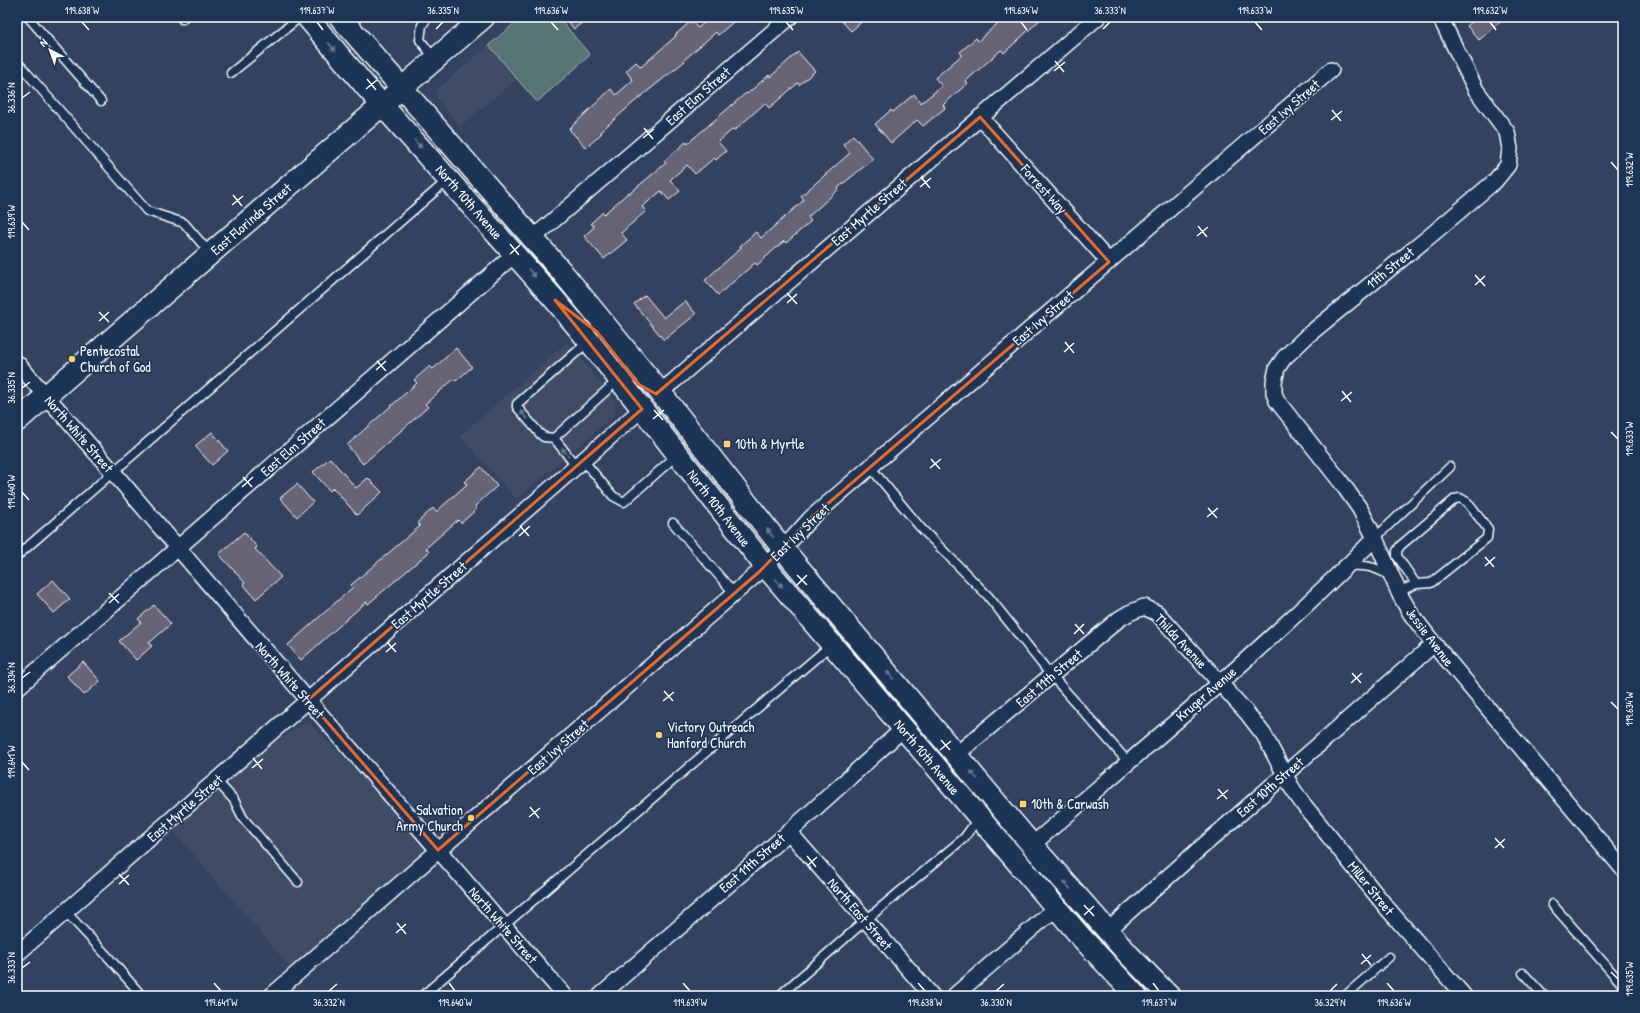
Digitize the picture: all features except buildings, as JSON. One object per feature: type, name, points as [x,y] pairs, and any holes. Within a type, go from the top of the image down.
[{"type":"main road","name":"North 10th Avenue","points":[[307,17],[555,300],[678,454],[764,566],[1130,994]]},
{"type":"main road","name":"East Florinda Street","points":[[17,421],[484,17]]},
{"type":"main road","name":"North 10th Avenue","points":[[346,19],[401,88],[533,238],[592,308],[660,392],[783,550],[1032,845],[1107,931],[1163,990]]},
{"type":"main road","points":[[555,300],[597,332],[644,389],[650,393],[656,394],[660,392]]},
{"type":"main road","points":[[642,409],[656,409],[662,414],[695,454],[724,474]]},
{"type":"main road","points":[[947,781],[963,786],[1014,840],[1021,844],[1032,845]]},
{"type":"main road","points":[[1056,908],[1065,907],[1074,911],[1117,958],[1132,970],[1163,990]]},
{"type":"street","name":"East Elm Street","points":[[533,238],[790,17]]},
{"type":"street","name":"East Myrtle Street","points":[[660,392],[676,380],[724,337],[1098,17]]},
{"type":"street","name":"11th Street","points":[[1274,382],[1277,368],[1288,354],[1307,336],[1495,181],[1508,165],[1510,156],[1507,132],[1476,90],[1440,17]]},
{"type":"street","name":"East Ivy Street","points":[[271,996],[783,550],[811,518],[871,468],[1331,70]]},
{"type":"street","name":"Forrest Way","points":[[980,117],[1109,262]]},
{"type":"street","name":"East Elm Street","points":[[17,688],[515,254]]},
{"type":"street","name":"North White Street","points":[[17,363],[113,472],[308,700],[565,996]]},
{"type":"street","name":"Jessie Avenue","points":[[1274,382],[1274,393],[1277,401],[1341,482],[1360,509],[1375,538],[1398,592],[1411,614],[1434,644],[1623,868]]},
{"type":"street","name":"East Myrtle Street","points":[[17,954],[642,409]]},
{"type":"street","name":"Kruger Avenue","points":[[1032,845],[1219,683],[1347,566],[1375,538]]},
{"type":"street","name":"East 11th Street","points":[[956,754],[1119,620],[1129,613],[1144,607]]},
{"type":"street","name":"Thilda Avenue","points":[[1144,607],[1158,613],[1247,713],[1264,735],[1285,775]]},
{"type":"street","name":"East 10th Street","points":[[1107,931],[1434,644]]},
{"type":"street","name":"East 11th Street","points":[[600,996],[789,832],[903,729]]},
{"type":"street","name":"Miller Street","points":[[1285,775],[1303,804],[1387,908],[1464,996]]},
{"type":"street","name":"North East Street","points":[[789,832],[932,996]]},
{"type":"street","points":[[954,996],[1056,908]]},
{"type":"lane","points":[[28,17],[101,102]]},
{"type":"lane","points":[[231,73],[300,17]]},
{"type":"lane","points":[[428,17],[422,25],[420,40],[435,59]]},
{"type":"lane","points":[[20,65],[147,211],[184,222],[210,254]]},
{"type":"lane","points":[[17,556],[449,179]]},
{"type":"lane","points":[[589,341],[517,404],[517,407],[540,434],[544,437],[554,438],[613,496],[624,502],[678,454]]},
{"type":"lane","points":[[554,438],[619,379]]},
{"type":"lane","points":[[1375,538],[1450,467]]},
{"type":"lane","points":[[871,468],[920,527],[988,596],[1052,675],[1128,762]]},
{"type":"lane","points":[[1398,592],[1416,584],[1431,583],[1487,538],[1488,529],[1467,502],[1460,498],[1449,504],[1400,546],[1397,551],[1397,556],[1416,584]]},
{"type":"lane","points":[[673,523],[734,593]]},
{"type":"lane","points":[[1347,566],[1364,565],[1376,567],[1390,575]]},
{"type":"lane","points":[[422,996],[831,644]]},
{"type":"lane","points":[[216,780],[234,800],[243,818],[298,882]]},
{"type":"lane","points":[[779,996],[866,920],[964,838],[979,818]]},
{"type":"lane","points":[[1552,904],[1623,985]]},
{"type":"lane","points":[[66,912],[110,959],[139,995]]},
{"type":"lane","points":[[1345,996],[1389,957]]},
{"type":"lane","points":[[1523,973],[1544,996]]},
{"type":"highlighted area","points":[[980,117],[1109,262],[811,518],[759,572],[438,850],[308,700],[642,409],[555,300],[597,332],[638,384],[656,394]]},
{"type":"shaded area","points":[[489,45],[517,79],[460,126],[436,97],[437,90]]},
{"type":"shaded area","points":[[567,342],[616,402],[615,414],[517,499],[460,436]]},
{"type":"shaded area","points":[[309,723],[438,850],[296,974],[167,824],[216,780],[303,724]]},
{"type":"green space","points":[[522,17],[558,17],[590,55],[537,102],[489,45]]},
{"type":"place","name":"Pentecostal Church of God","points":[[72,359]]},
{"type":"place","name":"10th & Myrtle","points":[[727,444]]},
{"type":"place","name":"Victory Outreach Hanford Church","points":[[659,735]]},
{"type":"place","name":"10th & Carwash","points":[[1023,804]]},
{"type":"place","name":"Salvation Army Church","points":[[471,818]]}]
